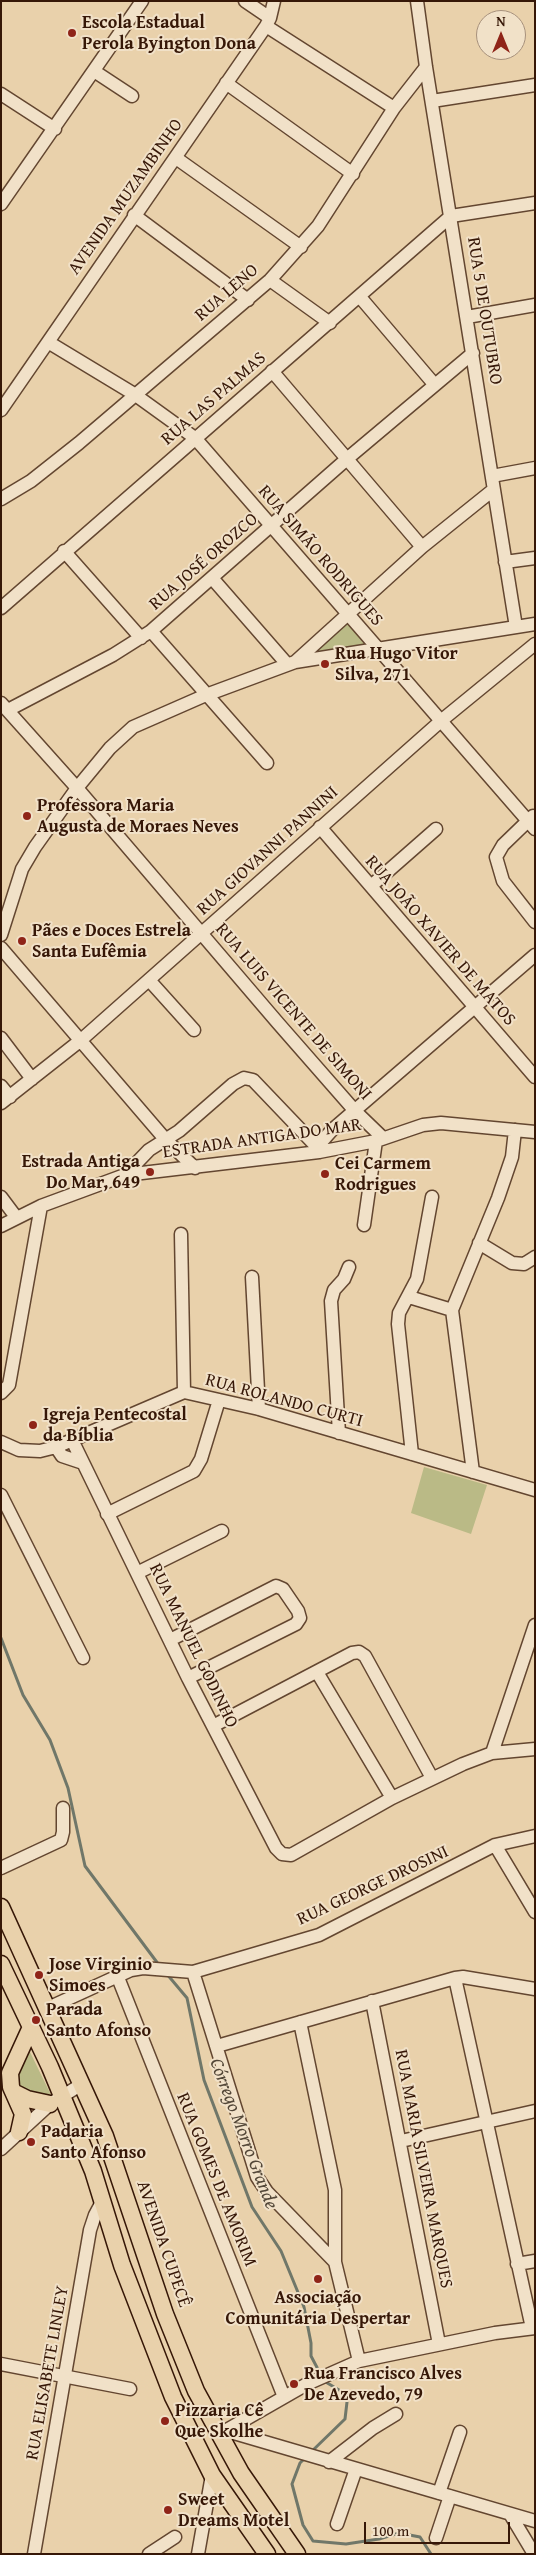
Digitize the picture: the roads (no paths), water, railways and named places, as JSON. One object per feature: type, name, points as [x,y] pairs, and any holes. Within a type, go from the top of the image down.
[{"type":"main road","name":"AVENIDA CUPECÊ","points":[[1,1907],[112,2154],[178,2351],[241,2473],[297,2554]]},
{"type":"main road","points":[[3,1971],[31,2027],[56,2100],[93,2171],[122,2265],[173,2397],[212,2475],[267,2554]]},
{"type":"main road","points":[[19,2132],[23,2114],[11,2086],[10,2073],[31,2027]]},
{"type":"main road","points":[[15,2093],[27,2099],[56,2100]]},
{"type":"street","points":[[1,204],[142,1]]},
{"type":"street","points":[[245,1],[268,22],[394,108]]},
{"type":"street","name":"AVENIDA MUZAMBINHO","points":[[1,410],[268,22],[274,1]]},
{"type":"street","name":"RUA 5 DE OUTUBRO","points":[[417,1],[516,627]]},
{"type":"street","name":"RUA LENO","points":[[1,499],[31,481],[79,443],[134,394],[270,280],[318,226],[394,108],[426,67]]},
{"type":"street","points":[[94,71],[132,96]]},
{"type":"street","points":[[226,84],[353,174]]},
{"type":"street","points":[[432,101],[535,85]]},
{"type":"street","points":[[1,94],[55,128]]},
{"type":"street","points":[[176,158],[301,247]]},
{"type":"street","points":[[451,216],[535,203]]},
{"type":"street","points":[[134,215],[248,300]]},
{"type":"street","name":"RUA LAS PALMAS","points":[[1,608],[64,551],[330,323],[451,216]]},
{"type":"street","points":[[270,280],[330,323]]},
{"type":"street","points":[[360,297],[434,384]]},
{"type":"street","points":[[466,317],[535,306]]},
{"type":"street","name":"RUA SIMÃO RODRIGUES","points":[[48,342],[134,394],[195,438],[378,649],[533,822]]},
{"type":"street","name":"RUA JOSÉ OROZCO","points":[[4,707],[146,634],[434,384],[473,353]]},
{"type":"street","points":[[272,371],[422,547]]},
{"type":"street","points":[[492,476],[535,468]]},
{"type":"street","points":[[291,663],[349,615],[422,547],[493,490]]},
{"type":"street","points":[[64,551],[206,694],[267,763]]},
{"type":"street","points":[[505,562],[535,558]]},
{"type":"street","points":[[212,578],[291,663]]},
{"type":"street","points":[[1,935],[22,869],[77,788],[110,748],[133,727],[206,694],[291,663],[535,624]]},
{"type":"street","name":"RUA GIOVANNI PANNINI","points":[[6,1100],[81,1040],[442,720],[535,644]]},
{"type":"street","name":"RUA LUIS VICENTE DE SIMONI","points":[[4,707],[77,788],[380,1140]]},
{"type":"street","points":[[533,822],[503,845],[497,854],[497,862],[503,881],[535,922]]},
{"type":"street","name":"RUA JOÃO XAVIER DE MATOS","points":[[320,827],[535,1078]]},
{"type":"street","points":[[371,886],[436,829]]},
{"type":"street","points":[[1,948],[165,1139],[195,1168]]},
{"type":"street","points":[[125,1174],[149,1150],[179,1131],[233,1084],[244,1078],[253,1080],[318,1150],[322,1139],[535,955]]},
{"type":"street","points":[[150,980],[194,1030]]},
{"type":"street","points":[[1,1038],[32,1079]]},
{"type":"street","points":[[1,1086],[6,1100]]},
{"type":"street","name":"ESTRADA ANTIGA DO MAR","points":[[1,1226],[41,1206],[125,1174],[195,1168],[380,1140],[423,1125],[441,1123],[535,1132]]},
{"type":"street","points":[[473,1472],[452,1312],[512,1157],[515,1130]]},
{"type":"street","points":[[364,1225],[380,1140]]},
{"type":"street","points":[[1,1197],[16,1217]]},
{"type":"street","points":[[412,1454],[399,1339],[405,1304],[417,1279],[432,1197]]},
{"type":"street","points":[[1,1393],[9,1384],[41,1206]]},
{"type":"street","points":[[181,1234],[184,1392]]},
{"type":"street","points":[[480,1243],[512,1263],[524,1264],[535,1257]]},
{"type":"street","points":[[340,1433],[331,1295],[350,1267]]},
{"type":"street","points":[[252,1277],[258,1409]]},
{"type":"street","points":[[405,1304],[452,1312]]},
{"type":"street","name":"RUA ROLANDO CURTI","points":[[1,1442],[19,1450],[40,1451],[56,1447],[73,1442],[184,1392],[258,1409],[535,1490]]},
{"type":"street","points":[[107,1514],[194,1471],[202,1459],[219,1400]]},
{"type":"street","name":"RUA MANUEL GODINHO","points":[[73,1442],[188,1678],[278,1852],[291,1855],[392,1798]]},
{"type":"street","points":[[56,1447],[62,1456],[83,1463]]},
{"type":"street","points":[[1,1495],[83,1658]]},
{"type":"street","points":[[137,1573],[222,1530]]},
{"type":"street","points":[[170,1640],[276,1586],[283,1589],[298,1611],[300,1618],[296,1624],[188,1678]]},
{"type":"street","points":[[492,1753],[535,1625]]},
{"type":"street","points":[[213,1726],[352,1653],[362,1653],[432,1778]]},
{"type":"street","points":[[317,1672],[392,1798],[432,1778],[492,1753],[535,1749]]},
{"type":"street","points":[[1,1868],[61,1840],[63,1808]]},
{"type":"street","name":"RUA GEORGE DROSINI","points":[[48,2008],[117,1975],[143,1968],[193,1972],[319,1935],[495,1845],[535,1836]]},
{"type":"street","points":[[495,1845],[533,1907]]},
{"type":"street","points":[[193,1972],[257,2177],[267,2192],[336,2262]]},
{"type":"street","name":"RUA GOMES DE AMORIM","points":[[117,1975],[284,2396]]},
{"type":"street","points":[[217,2046],[455,1978],[463,1977],[535,1989]]},
{"type":"street","points":[[222,2433],[306,2384],[359,2361],[439,2344],[533,2328],[485,2122],[455,1978]]},
{"type":"street","name":"RUA MARIA SILVEIRA MARQUES","points":[[372,2001],[439,2344]]},
{"type":"street","points":[[300,2022],[336,2190],[336,2262],[359,2361]]},
{"type":"street","points":[[1,2149],[56,2100],[82,2084]]},
{"type":"street","points":[[400,2140],[535,2111]]},
{"type":"street","name":"RUA ELISABETE LINLEY","points":[[34,2554],[90,2230],[103,2200]]},
{"type":"street","points":[[517,2264],[535,2260]]},
{"type":"street","points":[[1,2364],[130,2389]]},
{"type":"street","points":[[325,2460],[396,2414]]},
{"type":"street","points":[[436,2538],[444,2494],[460,2432]]},
{"type":"street","points":[[222,2433],[325,2460],[535,2521]]},
{"type":"street","points":[[337,2524],[356,2469]]},
{"type":"street","points":[[198,2554],[212,2475]]},
{"type":"street","points":[[510,2514],[534,2554]]},
{"type":"street","points":[[149,2554],[176,2537]]},
{"type":"waterway","name":"Córrego Morro Grande","points":[[1,1638],[23,1695],[50,1740],[68,1788],[85,1866],[159,1965]]},
{"type":"waterway","name":"Córrego Morro Grande","points":[[166,1973],[187,1998],[204,2080],[252,2207],[281,2251],[304,2307],[311,2343],[311,2356],[321,2375]]},
{"type":"waterway","name":"Córrego Morro Grande","points":[[310,2453],[345,2419],[347,2402],[344,2393],[324,2381]]},
{"type":"waterway","name":"Córrego Morro Grande","points":[[306,2457],[300,2463],[292,2484],[303,2525],[313,2541],[346,2544],[379,2539],[399,2533],[420,2537],[431,2554]]},
{"type":"place","name":"Escola Estadual Perola Byington Dona","points":[[72,33]]},
{"type":"place","name":"Rua Hugo Vitor Silva, 271","points":[[325,664]]},
{"type":"place","name":"Professora Maria Augusta de Moraes Neves","points":[[27,816]]},
{"type":"place","name":"Pães e Doces Estrela Santa Eufêmia","points":[[22,941]]},
{"type":"place","name":"Estrada Antiga Do Mar, 649","points":[[150,1172]]},
{"type":"place","name":"Cei Carmem Rodrigues","points":[[325,1174]]},
{"type":"place","name":"Igreja Pentecostal da Bíblia","points":[[33,1425]]},
{"type":"place","name":"Jose Virginio Simoes","points":[[39,1975]]},
{"type":"place","name":"Parada Santo Afonso","points":[[36,2020]]},
{"type":"place","name":"Padaria Santo Afonso","points":[[31,2142]]},
{"type":"place","name":"Associação Comunitária Despertar","points":[[318,2279]]},
{"type":"place","name":"Rua Francisco Alves De Azevedo, 79","points":[[294,2384]]},
{"type":"place","name":"Pizzaria Cê Que Skolhe","points":[[165,2421]]},
{"type":"place","name":"Sweet Dreams Motel","points":[[168,2510]]}]
